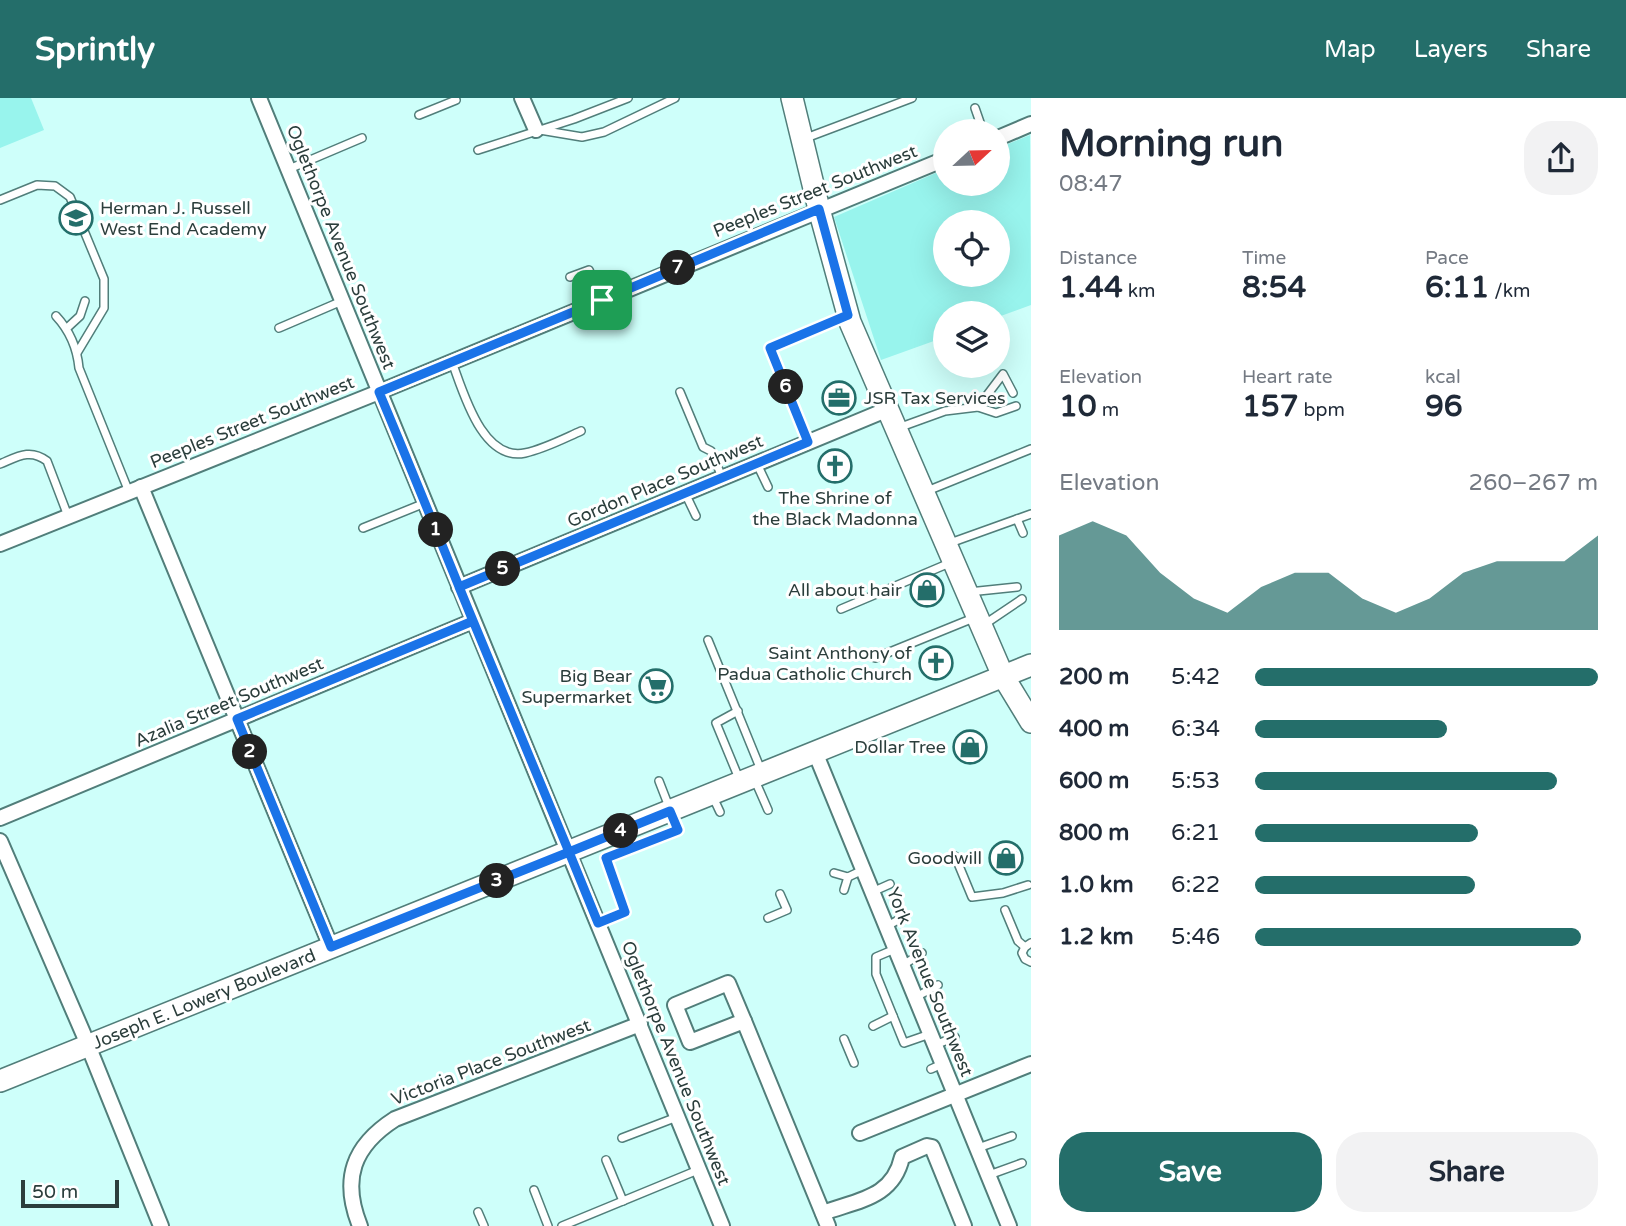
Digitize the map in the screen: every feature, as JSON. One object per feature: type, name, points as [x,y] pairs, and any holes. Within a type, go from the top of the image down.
[{"type":"street","name":"Oglethorpe Avenue Southwest","points":[[259,98],[722,1226]]},
{"type":"street","points":[[522,98],[536,130]]},
{"type":"street","points":[[792,98],[848,315],[886,410],[1003,676],[1031,722]]},
{"type":"street","points":[[1010,133],[1031,124]]},
{"type":"street","name":"Peeples Street Southwest","points":[[0,544],[379,392],[933,164]]},
{"type":"street","name":"Gordon Place Southwest","points":[[459,587],[886,410]]},
{"type":"street","points":[[135,490],[237,719],[331,947]]},
{"type":"street","name":"Azalia Street Southwest","points":[[0,818],[473,621]]},
{"type":"street","name":"Joseph E. Lowery Boulevard","points":[[0,1081],[670,811],[716,803],[752,778],[815,752],[854,742],[1031,666]]},
{"type":"street","name":"York Avenue Southwest","points":[[815,752],[932,1040],[937,1066],[955,1095],[1009,1226]]},
{"type":"street","points":[[0,841],[88,1045],[161,1226]]},
{"type":"street","points":[[744,1021],[690,1042],[675,1005],[728,983],[744,1021],[825,1219],[883,1191],[898,1173],[902,1157],[927,1146],[932,1147],[964,1226]]},
{"type":"street","name":"Victoria Place Southwest","points":[[360,1226],[352,1206],[351,1177],[362,1147],[377,1130],[395,1119],[640,1024]]},
{"type":"street","points":[[860,1133],[1031,1064]]},
{"type":"lane","points":[[478,150],[574,119],[628,98]]},
{"type":"lane","points":[[536,130],[582,137],[604,132],[675,98]]},
{"type":"lane","points":[[802,140],[912,98]]},
{"type":"lane","points":[[419,114],[456,100]]},
{"type":"lane","points":[[975,108],[979,119]]},
{"type":"lane","points":[[288,169],[362,138]]},
{"type":"lane","points":[[0,200],[37,185],[55,186],[70,197],[104,279],[104,308],[77,353]]},
{"type":"lane","points":[[570,277],[589,270],[602,300]]},
{"type":"lane","points":[[67,328],[80,316],[85,301]]},
{"type":"lane","points":[[279,328],[342,301]]},
{"type":"lane","points":[[808,442],[770,348],[848,315]]},
{"type":"lane","points":[[56,316],[67,328],[77,353],[79,368],[135,490]]},
{"type":"lane","points":[[452,362],[485,438],[507,452],[522,454],[582,431]]},
{"type":"lane","points":[[978,407],[1003,374],[1013,393]]},
{"type":"lane","points":[[680,392],[703,447],[711,452],[722,478]]},
{"type":"lane","points":[[895,430],[945,411],[978,407],[996,413],[1016,406]]},
{"type":"lane","points":[[923,492],[1031,449]]},
{"type":"lane","points":[[0,464],[27,453],[39,455],[47,461],[68,516]]},
{"type":"lane","points":[[757,463],[768,487]]},
{"type":"lane","points":[[685,493],[696,516]]},
{"type":"lane","points":[[363,528],[425,503]]},
{"type":"lane","points":[[841,610],[1031,513]]},
{"type":"lane","points":[[1017,519],[1023,533]]},
{"type":"lane","points":[[967,593],[1017,587]]},
{"type":"lane","points":[[875,658],[979,622],[1022,599]]},
{"type":"lane","points":[[708,640],[738,711],[752,778]]},
{"type":"lane","points":[[738,711],[716,723],[752,778],[768,810]]},
{"type":"lane","points":[[598,923],[625,912],[606,858],[678,830],[660,781]]},
{"type":"lane","points":[[955,856],[972,897],[1003,893],[1028,885]]},
{"type":"lane","points":[[834,873],[848,877],[863,870]]},
{"type":"lane","points":[[844,890],[848,877]]},
{"type":"lane","points":[[872,892],[890,884]]},
{"type":"lane","points":[[768,918],[787,910],[780,894]]},
{"type":"lane","points":[[1004,910],[1018,941],[1028,945],[1022,953],[1031,962]]},
{"type":"lane","points":[[886,926],[902,918]]},
{"type":"lane","points":[[895,949],[876,957],[876,974],[904,1042],[955,1037]]},
{"type":"lane","points":[[902,965],[922,953]]},
{"type":"lane","points":[[915,997],[937,985]]},
{"type":"lane","points":[[873,1026],[893,1016]]},
{"type":"lane","points":[[844,1039],[854,1063]]},
{"type":"lane","points":[[622,1139],[677,1116]]},
{"type":"lane","points":[[977,1149],[1012,1136]]},
{"type":"lane","points":[[606,1160],[623,1201]]},
{"type":"lane","points":[[988,1176],[1022,1163]]},
{"type":"lane","points":[[562,1226],[699,1170]]},
{"type":"lane","points":[[534,1190],[548,1226]]},
{"type":"lane","points":[[478,1212],[484,1226]]},
{"type":"shaded area","points":[[0,98],[31,98],[44,130],[0,148]]},
{"type":"shaded area","points":[[1030,135],[1031,305],[1010,313],[1010,301],[933,301],[933,341],[881,360],[834,217],[933,174],[933,196],[1010,196],[1010,143]]},
{"type":"place","name":"Herman J. Russell West End Academy","points":[[76,218]]},
{"type":"place","name":"JSR Tax Services","points":[[839,398]]},
{"type":"place","name":"The Shrine of the Black Madonna","points":[[835,466]]},
{"type":"place","name":"All about hair","points":[[927,590]]},
{"type":"place","name":"Saint Anthony of Padua Catholic Church","points":[[936,663]]},
{"type":"place","name":"Big Bear Supermarket","points":[[656,686]]},
{"type":"place","name":"Dollar Tree","points":[[970,747]]},
{"type":"place","name":"Goodwill","points":[[1006,858]]},
{"type":"route","points":[[602,300],[379,392],[402,447],[459,587],[473,621],[237,719],[331,947],[569,852],[598,923],[625,912],[606,858],[678,830],[670,811],[569,852],[459,587],[808,442],[770,348],[848,315],[819,209],[602,300]]}]
